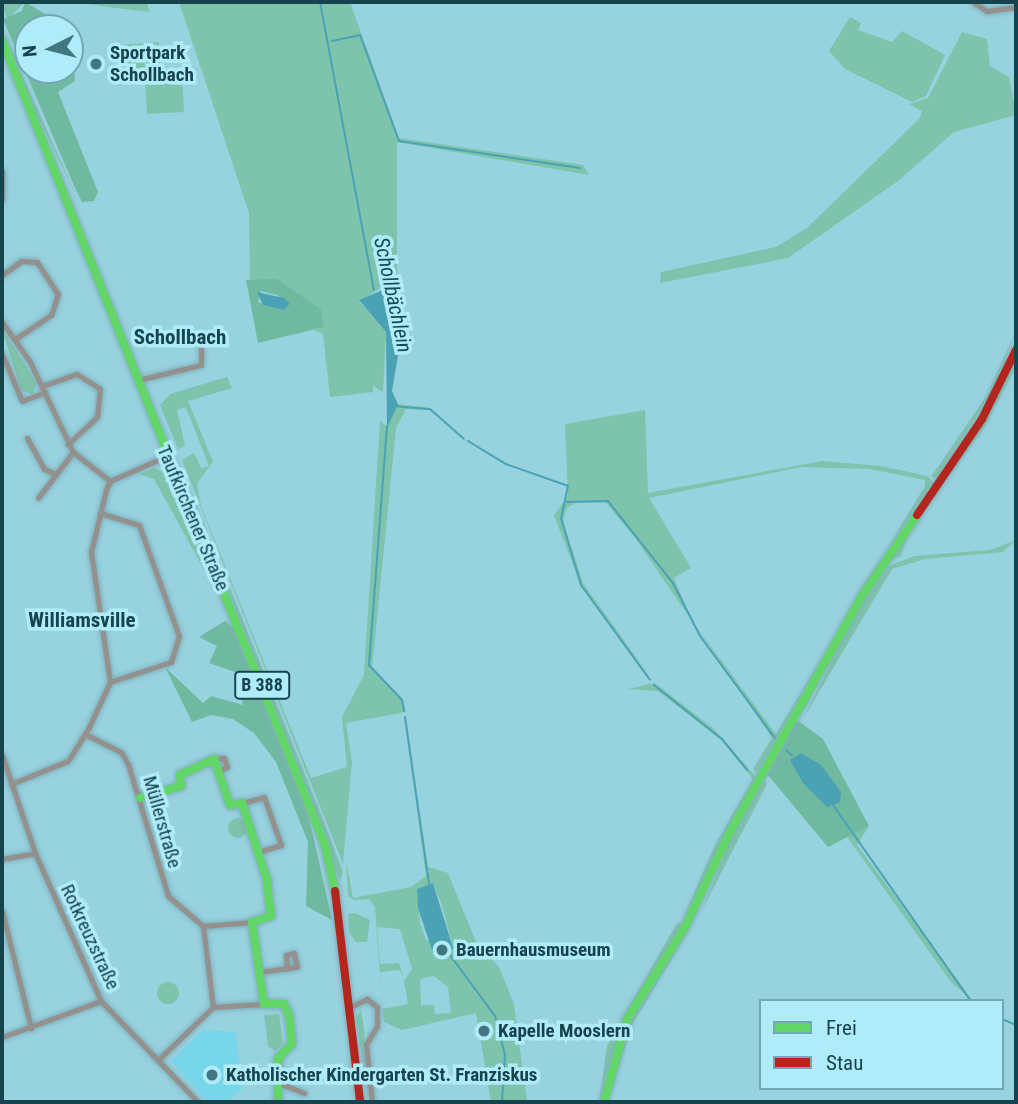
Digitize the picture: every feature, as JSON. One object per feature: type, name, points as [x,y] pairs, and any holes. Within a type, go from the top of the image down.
[{"type":"main road","name":"Taufkirchener Straße","points":[[2,40],[325,845],[352,1006],[360,1102]]},
{"type":"main road","points":[[604,1102],[627,1019],[685,927],[730,832],[862,596],[982,419],[1016,351]]},
{"type":"main road","points":[[140,798],[181,786],[180,775],[214,759],[230,805],[242,803],[258,852],[271,916],[268,922],[252,922],[264,1004],[284,1004],[289,1015],[292,1044],[278,1058],[281,1084],[278,1102]]},
{"type":"street","points":[[973,2],[980,10],[1016,7]]},
{"type":"street","points":[[2,171],[2,199]]},
{"type":"street","points":[[2,275],[21,261],[37,262],[58,294],[51,315],[15,339]]},
{"type":"street","points":[[2,322],[15,339],[43,389],[73,452],[110,481]]},
{"type":"street","points":[[138,380],[201,365],[201,345]]},
{"type":"street","points":[[2,354],[22,401],[77,374],[100,389],[97,417],[68,444]]},
{"type":"street","points":[[27,438],[44,469],[55,474]]},
{"type":"street","points":[[38,498],[73,452]]},
{"type":"street","points":[[11,784],[68,761],[86,734],[110,682],[91,552],[100,513],[110,481],[167,456]]},
{"type":"street","points":[[100,513],[139,525],[179,636],[171,662],[110,682]]},
{"type":"street","name":"Müllerstraße","points":[[86,734],[121,752],[140,798],[168,896],[203,926]]},
{"type":"street","name":"Rotkreuzstraße","points":[[2,755],[35,853],[101,1001],[198,1102]]},
{"type":"street","points":[[242,803],[264,797],[281,845],[258,852]]},
{"type":"street","points":[[2,859],[35,853]]},
{"type":"street","points":[[2,911],[31,1028]]},
{"type":"street","points":[[213,1007],[203,926],[252,922]]},
{"type":"street","points":[[260,972],[287,969]]},
{"type":"street","points":[[352,1006],[367,999],[377,1007],[377,1026],[366,1044],[372,1102]]},
{"type":"street","points":[[2,1037],[101,1001]]},
{"type":"street","points":[[158,1060],[213,1007],[264,1004]]},
{"type":"street","points":[[281,1084],[304,1093]]},
{"type":"shaded area","points":[[385,289],[399,350],[392,391],[398,404],[387,428],[386,332],[359,300]]},
{"type":"shaded area","points":[[257,292],[284,298],[290,304],[283,310],[263,305]]},
{"type":"shaded area","points":[[801,753],[821,765],[841,792],[840,802],[827,807],[803,783],[790,760]]},
{"type":"shaded area","points":[[433,883],[453,948],[446,958],[433,953],[418,908],[417,889]]},
{"type":"shaded area","name":"Katholischer Kindergarten St. Franziskus","points":[[203,1030],[236,1032],[242,1089],[226,1102],[208,1102],[171,1061]]},
{"type":"green space","points":[[2,2],[25,2],[7,20]]},
{"type":"green space","points":[[25,2],[45,14],[15,14],[22,11]]},
{"type":"green space","points":[[76,2],[146,2],[150,12],[116,8]]},
{"type":"green space","points":[[179,2],[350,2],[399,138],[583,165],[589,175],[397,142],[397,276],[360,302],[386,332],[383,392],[373,386],[373,392],[330,397],[323,334],[314,330],[324,327],[321,309],[277,279],[250,284],[249,213]]},
{"type":"green space","points":[[14,14],[14,45],[3,19]]},
{"type":"green space","points":[[850,17],[861,23],[858,30],[892,42],[902,31],[945,55],[926,96],[912,102],[845,69],[829,51]]},
{"type":"green space","points":[[962,32],[987,39],[990,66],[1009,77],[1016,115],[954,132],[898,181],[788,258],[660,283],[661,272],[776,247],[807,228],[920,118],[922,111],[909,104],[928,98]]},
{"type":"green space","points":[[159,42],[161,79],[182,78],[184,112],[147,114],[145,80],[124,81],[121,45]]},
{"type":"green space","points":[[23,84],[26,84],[79,201]]},
{"type":"green space","points":[[31,84],[70,84],[58,92],[98,192],[94,201],[82,202]]},
{"type":"green space","points":[[277,279],[321,309],[324,327],[258,343],[246,280]],"holes":[[[261,291],[277,295],[290,304],[282,310],[258,302]]]},
{"type":"green space","points":[[2,329],[37,383],[33,394],[21,391]]},
{"type":"green space","points":[[1016,331],[993,391],[937,477],[931,477],[987,395]]},
{"type":"green space","points":[[1016,359],[1016,367],[984,428],[909,532],[901,556],[891,559],[912,523],[985,421]]},
{"type":"green space","points":[[227,377],[232,388],[188,401],[213,462],[197,483],[201,506],[311,778],[347,767],[342,717],[364,675],[380,421],[386,426],[395,404],[427,407],[464,438],[430,410],[406,409],[396,428],[372,668],[403,699],[406,712],[346,723],[352,762],[343,864],[182,460],[194,453],[201,468],[209,466],[191,420],[185,407],[177,410],[185,446],[178,449],[160,405],[170,394]]},
{"type":"green space","points":[[645,410],[648,493],[822,461],[880,466],[928,476],[933,483],[884,554],[925,486],[925,480],[870,469],[801,467],[649,498],[691,568],[674,578],[692,621],[776,734],[831,642],[757,773],[753,769],[772,738],[635,538],[606,503],[577,502],[567,508],[563,521],[583,583],[653,681],[582,588],[554,515],[568,496],[565,424]]},
{"type":"green space","points":[[180,464],[323,819],[343,872],[340,881]]},
{"type":"green space","points":[[155,468],[167,474],[207,575],[154,479],[139,474]]},
{"type":"green space","points":[[1016,540],[1003,552],[925,559],[892,569],[803,719],[857,610],[889,566],[914,556],[990,550]]},
{"type":"green space","points":[[225,621],[235,629],[307,809],[332,920],[306,906],[308,842],[276,762],[254,733],[233,719],[211,715],[192,722],[165,667],[203,703],[211,696],[243,705],[235,672],[209,663],[217,646],[199,637]]},
{"type":"green space","points":[[655,683],[714,729],[757,778],[683,918],[715,845],[753,779],[721,740],[658,691],[628,689]]},
{"type":"green space","points":[[404,716],[428,867],[448,873],[476,942],[499,967],[514,1004],[527,1102],[491,1102],[476,1013],[402,1030],[384,1022],[382,1009],[408,1004],[404,981],[412,969],[400,929],[377,927],[380,964],[399,963],[403,977],[399,970],[380,972],[382,1003],[375,907],[369,899],[354,900],[348,896],[346,860],[353,898],[411,887],[426,876]],"holes":[[[433,883],[442,905],[453,948],[426,940],[420,923],[417,889]],[[434,976],[448,987],[451,1013],[435,1014],[434,1005],[421,1005],[420,979]]]},
{"type":"green space","points":[[797,720],[823,739],[869,826],[828,847],[767,774]]},
{"type":"green space","points":[[764,781],[767,784],[701,912],[734,832]]},
{"type":"green space","points":[[238,818],[245,821],[248,828],[245,835],[238,838],[231,835],[228,828],[231,821]]},
{"type":"green space","points":[[869,826],[857,845],[972,999],[951,982],[847,837]]},
{"type":"green space","points":[[355,913],[370,920],[367,942],[356,942],[349,932],[348,914]]},
{"type":"green space","points":[[697,917],[632,1025],[608,1102],[629,1023]]},
{"type":"green space","points":[[677,923],[682,924],[623,1020],[599,1102],[607,1046]]},
{"type":"green space","points":[[168,982],[176,985],[179,993],[176,1001],[168,1004],[160,1001],[157,993],[160,985]]},
{"type":"green space","points":[[361,1010],[364,1029],[369,1102],[356,1017]]},
{"type":"green space","points":[[279,1014],[283,1044],[275,1051],[268,1046],[264,1015]]},
{"type":"waterway","name":"Schollbächlein","points":[[320,2],[374,290]]},
{"type":"waterway","points":[[332,41],[360,35],[399,141],[580,168]]},
{"type":"waterway","points":[[393,406],[430,409],[464,439]]},
{"type":"waterway","name":"Schollbächlein","points":[[387,426],[369,665],[402,700],[404,711]]},
{"type":"waterway","points":[[468,441],[506,464],[568,486],[561,518],[581,585],[650,680]]},
{"type":"waterway","points":[[567,502],[608,501],[673,583],[700,636],[775,738]]},
{"type":"waterway","points":[[654,685],[722,739],[747,770]]},
{"type":"waterway","name":"Schollbächlein","points":[[405,717],[429,883]]},
{"type":"waterway","points":[[786,750],[792,755]]},
{"type":"waterway","points":[[833,805],[970,999]]},
{"type":"waterway","name":"Schollbächlein","points":[[450,955],[495,1016],[505,1055],[502,1102]]},
{"type":"waterway","points":[[1004,1020],[1016,1025]]},
{"type":"traffic: fast","points":[[2,40],[325,845],[335,891]]},
{"type":"traffic: fast","points":[[604,1102],[627,1019],[685,927],[730,832],[862,596],[917,515]]},
{"type":"traffic: fast","points":[[140,798],[181,786],[180,775],[214,759],[230,805],[242,803],[267,880],[271,916],[252,922],[264,1004],[284,1004],[289,1015],[292,1044],[278,1058],[278,1102]]},
{"type":"traffic: jam","points":[[917,515],[982,419],[1016,350]]},
{"type":"traffic: jam","points":[[335,891],[360,1102]]},
{"type":"place","name":"Sportpark Schollbach","points":[[96,64]]},
{"type":"place","name":"Bauernhausmuseum","points":[[442,950]]},
{"type":"place","name":"Kapelle Mooslern","points":[[484,1031]]},
{"type":"place","name":"Katholischer Kindergarten St. Franziskus","points":[[212,1075]]},
{"type":"district","name":"Schollbach","points":[[180,337]]},
{"type":"district","name":"Williamsville","points":[[82,620]]}]
